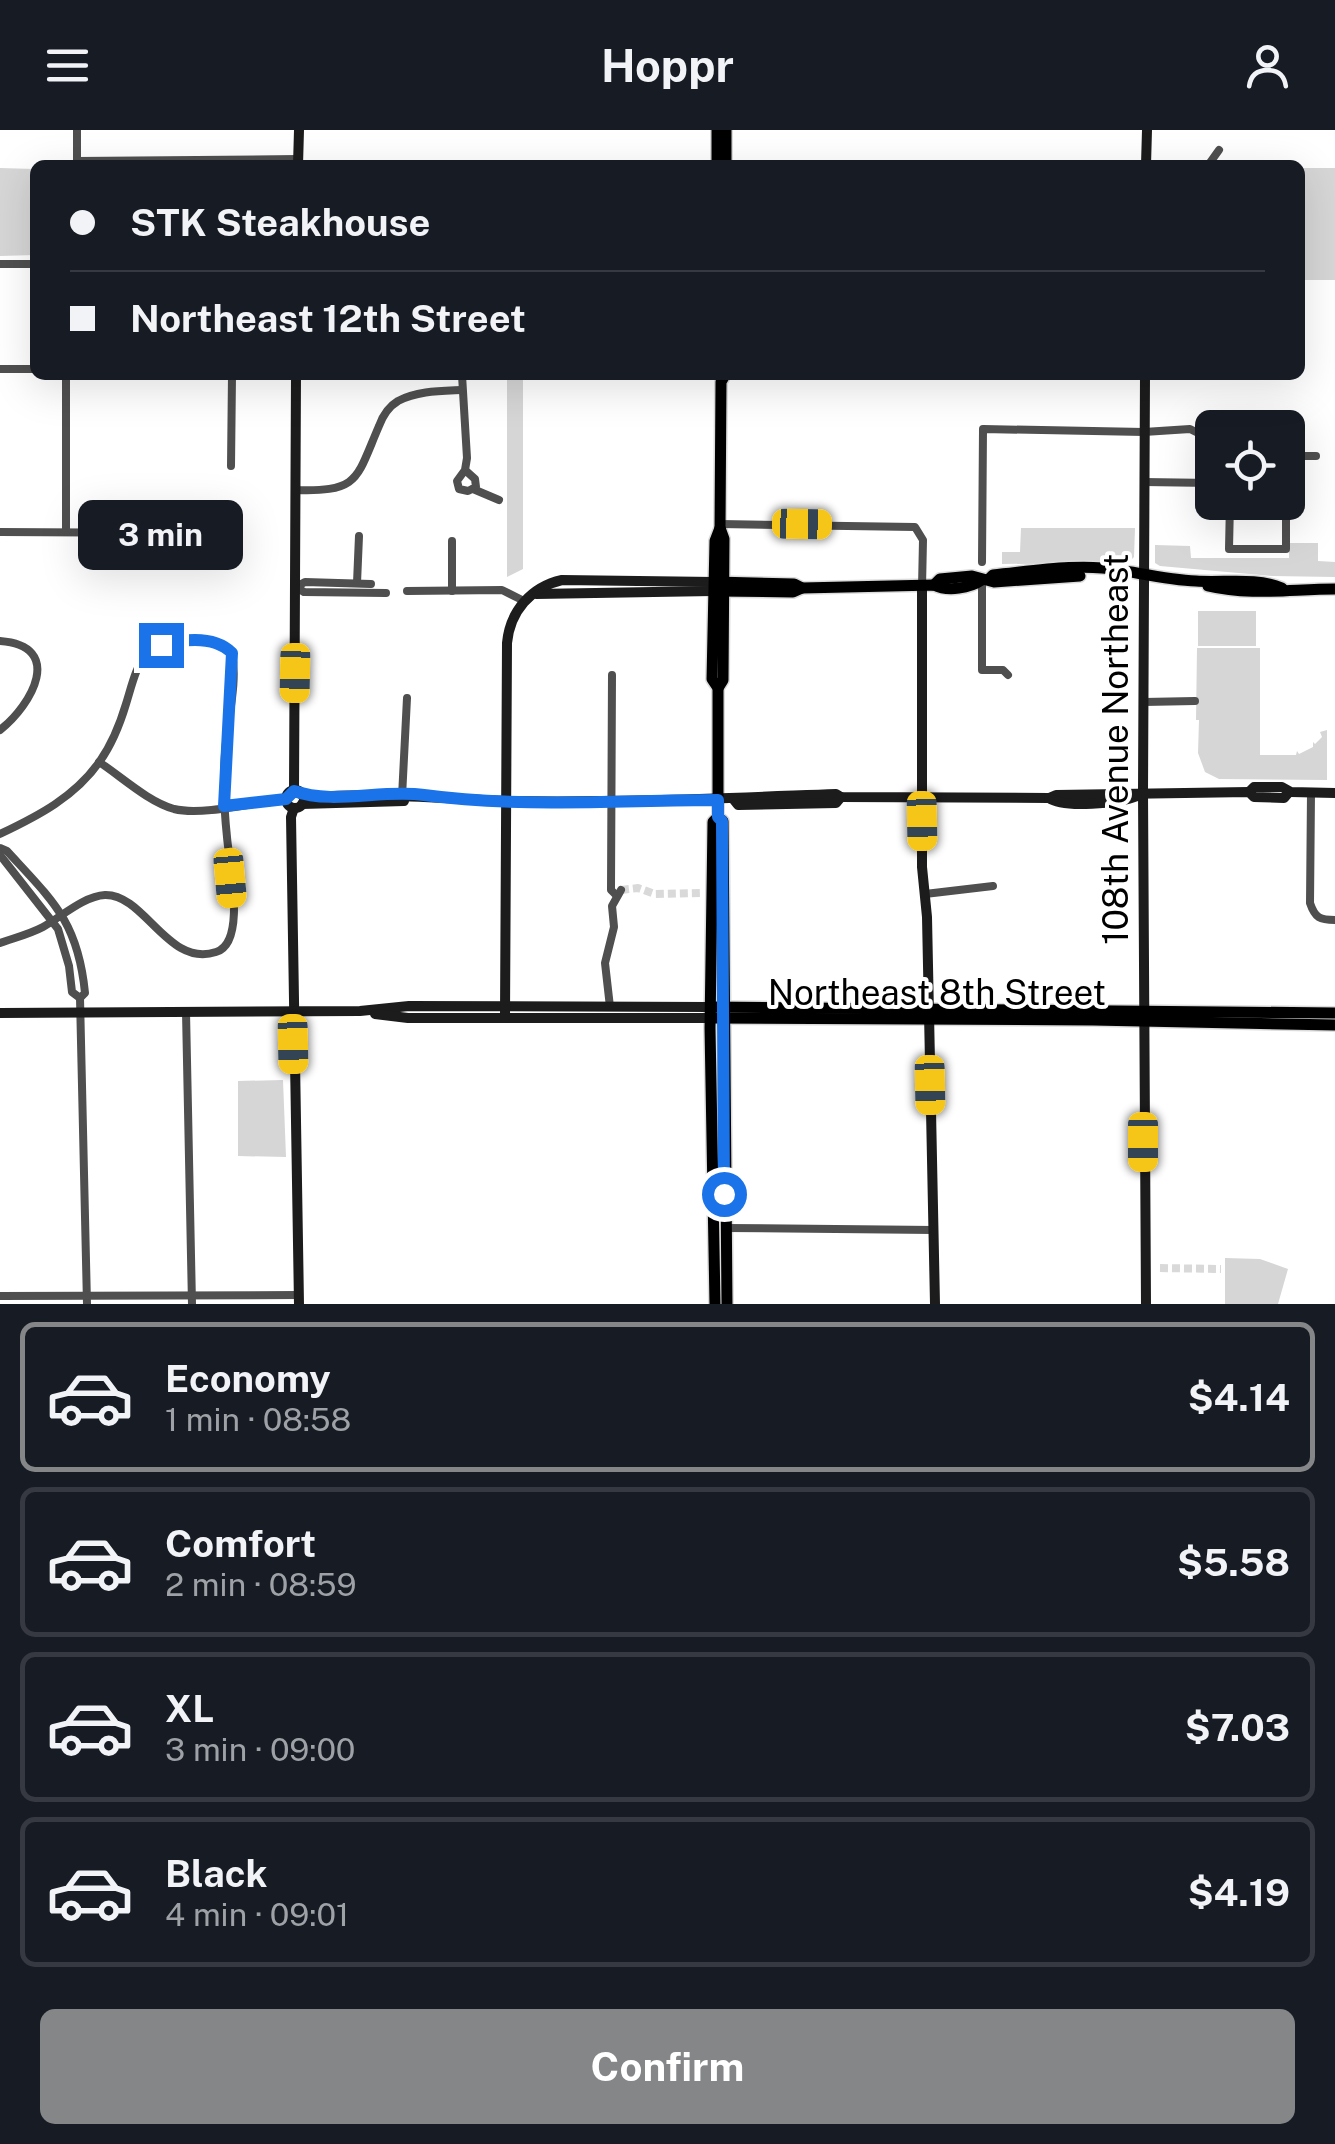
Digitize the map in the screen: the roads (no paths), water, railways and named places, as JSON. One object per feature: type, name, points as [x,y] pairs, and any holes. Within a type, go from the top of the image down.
[{"type":"main road","points":[[298,160],[299,130]]},
{"type":"main road","points":[[717,130],[717,160]]},
{"type":"main road","points":[[726,130],[726,160]]},
{"type":"main road","points":[[1147,130],[1148,160]]},
{"type":"main road","points":[[296,380],[292,1012],[299,1300]]},
{"type":"main road","points":[[721,380],[720,526],[724,539],[718,586],[723,680],[718,688],[718,817],[714,822],[707,893],[717,1013],[727,1304]]},
{"type":"main road","name":"108th Avenue Northeast","points":[[1145,380],[1146,1304]]},
{"type":"main road","points":[[504,1013],[508,629],[524,601],[536,594],[794,584],[802,588],[928,586],[940,579],[986,579],[994,574],[1054,569],[1124,570],[1144,577],[1256,592],[1282,588],[1335,589]]},
{"type":"main road","points":[[536,594],[539,588],[562,580],[718,586]]},
{"type":"main road","points":[[590,592],[596,587],[631,581]]},
{"type":"main road","points":[[928,586],[922,796],[935,1304]]},
{"type":"main road","points":[[296,799],[734,800],[836,794],[1049,798],[1056,794],[1249,792],[1254,787],[1335,793]]},
{"type":"main road","points":[[734,800],[738,805],[836,803],[841,797]]},
{"type":"main road","points":[[715,1304],[712,1132],[722,821],[718,817]]},
{"type":"main road","name":"Northeast 8th Street","points":[[0,1013],[360,1011],[409,1006],[504,1013],[1143,1016],[1335,1012]]},
{"type":"main road","name":"Northeast 8th Street","points":[[360,1011],[422,1018],[610,1007],[717,1013]]},
{"type":"main road","points":[[422,1018],[428,1012],[474,1008]]},
{"type":"main road","name":"Northeast 8th Street","points":[[1143,1016],[1335,1025]]},
{"type":"main road","points":[[712,1132],[719,1166],[724,1168]]},
{"type":"street","points":[[77,130],[77,160]]},
{"type":"street","points":[[1212,160],[1219,150]]},
{"type":"street","points":[[0,264],[30,264]]},
{"type":"street","points":[[0,369],[30,370]]},
{"type":"street","points":[[66,380],[66,532]]},
{"type":"street","points":[[230,466],[232,380]]},
{"type":"street","points":[[462,380],[465,470],[456,481],[457,486],[499,500]]},
{"type":"street","points":[[296,490],[336,490],[352,481],[382,419],[394,404],[417,394],[461,390]]},
{"type":"street","points":[[982,562],[983,429],[1195,432]]},
{"type":"street","points":[[1305,456],[1316,456]]},
{"type":"street","points":[[465,470],[476,479],[473,489]]},
{"type":"street","points":[[1144,482],[1195,483]]},
{"type":"street","points":[[1230,520],[1229,548],[1286,548],[1286,520]]},
{"type":"street","points":[[720,526],[914,527],[923,540],[928,586]]},
{"type":"street","points":[[0,532],[176,533]]},
{"type":"street","points":[[357,582],[359,536]]},
{"type":"street","points":[[452,541],[452,591]]},
{"type":"street","points":[[986,579],[982,670],[1003,670],[1008,674]]},
{"type":"street","points":[[371,584],[305,582],[296,586],[304,592],[386,593]]},
{"type":"street","points":[[407,591],[502,590],[524,601]]},
{"type":"street","points":[[0,834],[62,800],[99,762],[116,733],[137,665],[152,649],[190,640],[222,644],[232,653],[224,806],[234,924],[232,938],[223,950],[206,954],[184,949],[114,897],[93,898],[52,922],[0,943]]},
{"type":"street","points":[[0,641],[14,642],[29,650],[37,677],[22,710],[0,730]]},
{"type":"street","points":[[610,1007],[605,964],[614,927],[612,906],[619,892],[612,890],[612,675]]},
{"type":"street","points":[[402,798],[407,698]]},
{"type":"street","points":[[1144,702],[1195,701]]},
{"type":"street","points":[[99,762],[160,803],[174,808],[296,799]]},
{"type":"street","points":[[1311,793],[1310,903],[1314,915],[1321,920],[1335,920]]},
{"type":"street","points":[[0,848],[7,850],[63,915],[82,958],[87,1301]]},
{"type":"street","points":[[0,856],[58,929],[70,966],[72,992],[80,998]]},
{"type":"street","points":[[925,894],[992,886]]},
{"type":"street","points":[[186,1012],[192,1300]]},
{"type":"street","points":[[725,1228],[934,1230]]},
{"type":"street","points":[[0,1296],[87,1301],[299,1300]]},
{"type":"tunnel","points":[[621,890],[702,893]]},
{"type":"tunnel","points":[[1160,1268],[1221,1269]]}]
